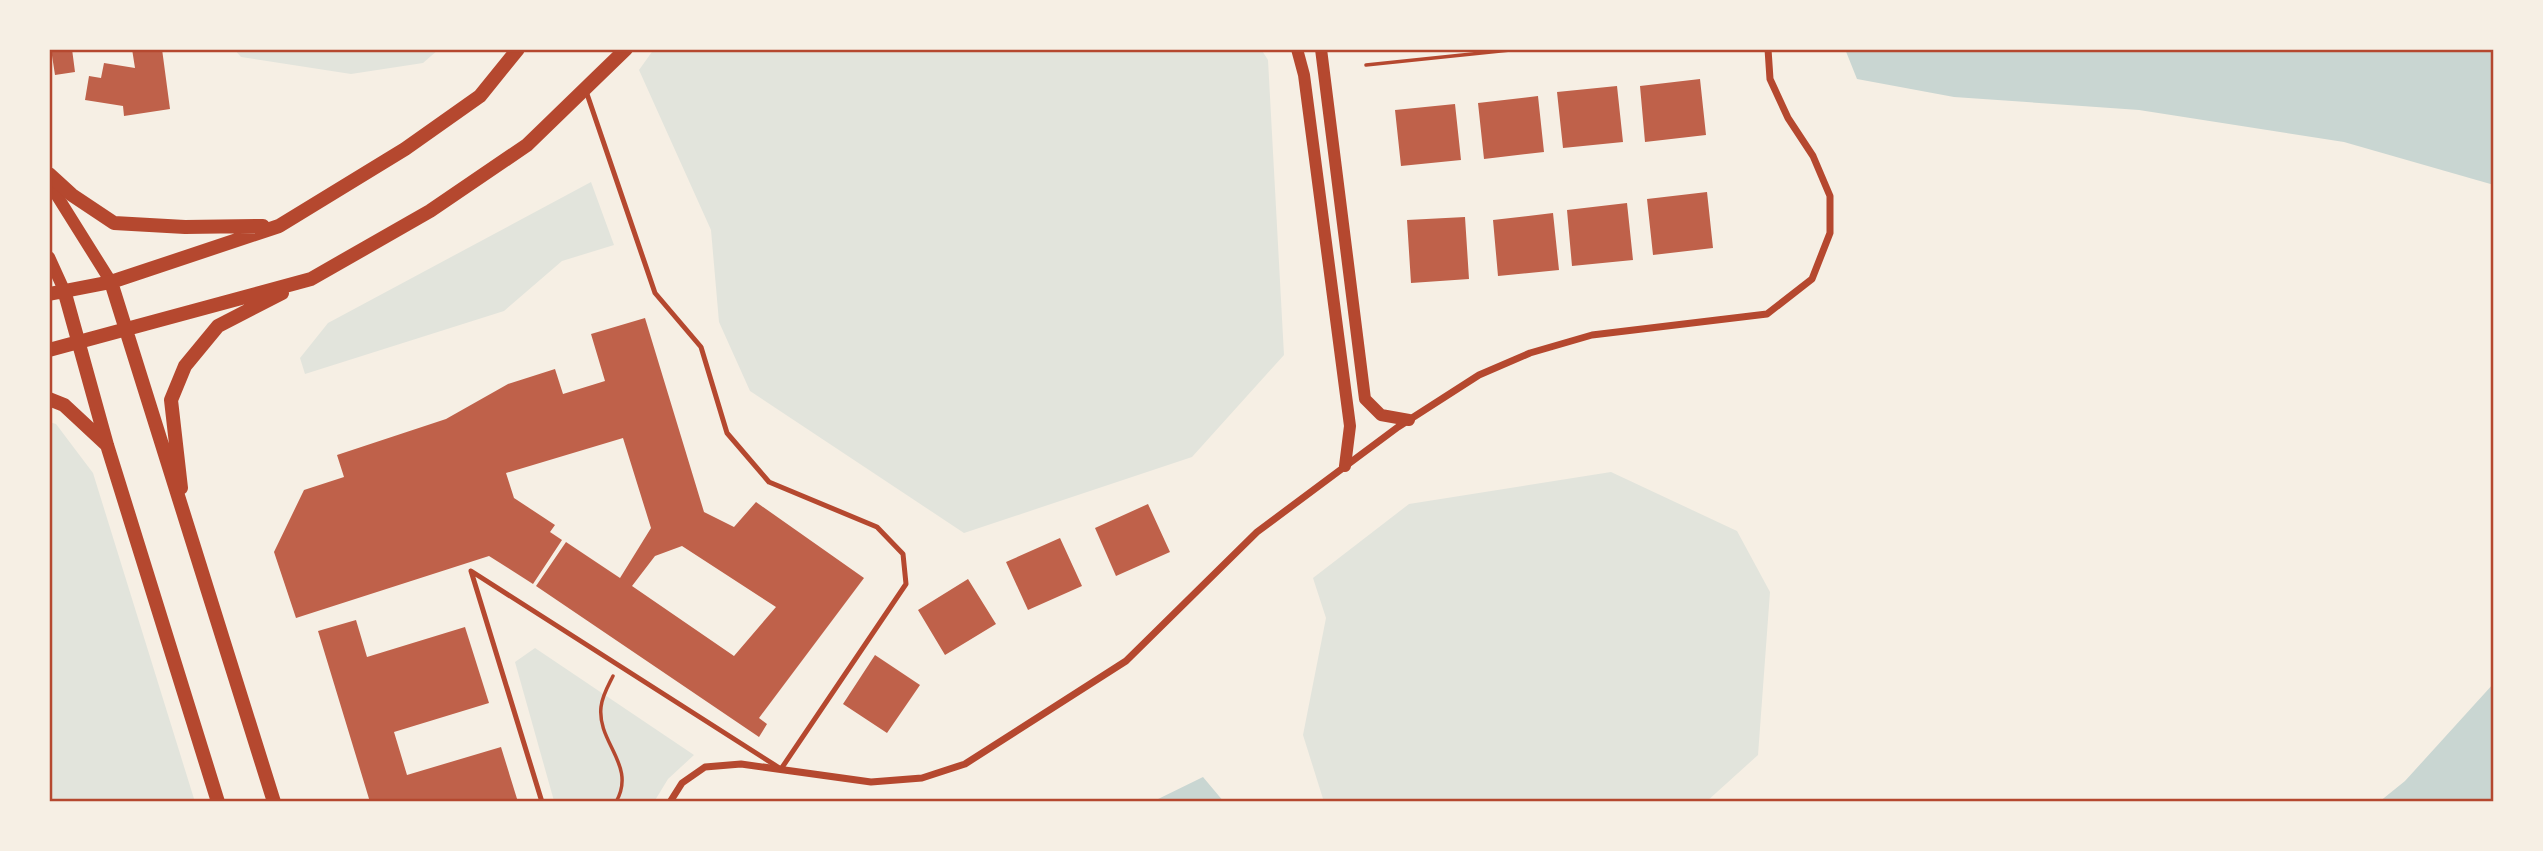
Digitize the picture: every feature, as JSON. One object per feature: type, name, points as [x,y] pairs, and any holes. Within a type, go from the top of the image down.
[{"type":"main road","points":[[49,294],[111,282],[279,226],[405,149],[480,96],[518,49]]},
{"type":"main road","points":[[185,520],[171,400],[185,366],[218,326],[311,279],[430,211],[527,145],[626,49]]},
{"type":"main road","points":[[49,174],[72,195],[114,222],[185,227],[279,226]]},
{"type":"main road","points":[[49,351],[311,279]]},
{"type":"main road","points":[[111,282],[274,802]]},
{"type":"main road","points":[[64,290],[107,445],[218,802]]},
{"type":"main road","points":[[49,399],[64,405],[107,445]]},
{"type":"street","points":[[1297,49],[1304,75],[1350,426],[1345,466]]},
{"type":"street","points":[[1321,49],[1364,398],[1381,415],[1409,420]]},
{"type":"street","points":[[670,802],[682,783],[705,767],[741,764],[870,782],[922,778],[965,764],[1126,661],[1257,532],[1409,420],[1479,375],[1530,353],[1592,335],[1767,314],[1812,279],[1830,233],[1830,196],[1813,156],[1788,118],[1770,79],[1768,49]]},
{"type":"street","points":[[49,183],[111,282]]},
{"type":"street","points":[[49,257],[64,290]]},
{"type":"lane","points":[[541,802],[471,571],[781,769],[906,584],[903,554],[877,527],[769,482],[727,433],[701,347],[655,293],[585,88]]},
{"type":"path","points":[[1366,65],[1520,49]]},
{"type":"path","points":[[617,802],[624,785],[622,768],[605,732],[601,709],[618,665]]},
{"type":"shaded area","points":[[234,49],[439,49],[423,63],[351,74],[241,57]]},
{"type":"shaded area","points":[[654,49],[1261,49],[1268,60],[1284,355],[1192,457],[964,533],[750,391],[719,322],[711,230],[639,70]]},
{"type":"shaded area","points":[[1845,49],[2494,49],[2494,185],[2344,142],[2139,110],[1954,97],[1857,79]]},
{"type":"shaded area","points":[[591,182],[614,245],[562,261],[504,311],[305,374],[300,358],[328,323]]},
{"type":"shaded area","points":[[49,422],[56,424],[93,473],[195,802],[49,802]]},
{"type":"shaded area","points":[[1611,472],[1737,531],[1770,592],[1758,755],[1706,802],[1324,802],[1303,735],[1326,618],[1313,578],[1409,504]]},
{"type":"shaded area","points":[[535,648],[694,755],[668,779],[654,802],[554,801],[515,662]]},
{"type":"shaded area","points":[[2494,683],[2494,802],[2379,802],[2405,781]]},
{"type":"shaded area","points":[[1203,777],[1224,802],[1152,802]]},
{"type":"building","points":[[51,49],[72,49],[75,72],[55,75]]},
{"type":"building","points":[[132,49],[162,49],[170,109],[124,116],[123,106],[85,100],[89,76],[101,78],[104,63],[135,68]]},
{"type":"building","points":[[1700,79],[1706,135],[1645,142],[1640,86]]},
{"type":"building","points":[[1617,86],[1623,142],[1563,148],[1557,92]]},
{"type":"building","points":[[1538,96],[1544,152],[1484,159],[1478,103]]},
{"type":"building","points":[[1455,104],[1461,160],[1401,166],[1395,110]]},
{"type":"building","points":[[1707,192],[1713,248],[1653,255],[1647,199]]},
{"type":"building","points":[[1627,203],[1633,260],[1572,266],[1567,210]]},
{"type":"building","points":[[1553,213],[1559,270],[1498,276],[1493,220]]},
{"type":"building","points":[[1465,217],[1469,279],[1411,283],[1407,220]]},
{"type":"building","points":[[645,318],[704,512],[734,527],[756,502],[864,578],[759,718],[767,724],[759,737],[536,586],[566,542],[620,578],[651,528],[623,438],[506,473],[514,498],[555,525],[550,532],[562,540],[533,584],[489,556],[296,618],[274,552],[304,490],[344,477],[337,455],[446,419],[508,384],[555,369],[563,394],[605,381],[591,334]],"holes":[[[682,546],[776,607],[734,656],[632,586],[655,556]]]},
{"type":"building","points":[[1148,504],[1170,552],[1116,576],[1095,528]]},
{"type":"building","points":[[1060,538],[1082,586],[1028,610],[1006,562]]},
{"type":"building","points":[[968,579],[996,624],[945,655],[918,610]]},
{"type":"building","points":[[356,620],[367,657],[465,627],[489,703],[394,732],[407,775],[501,747],[518,802],[370,802],[318,631]]},
{"type":"building","points":[[875,655],[920,685],[887,733],[843,704]]}]
